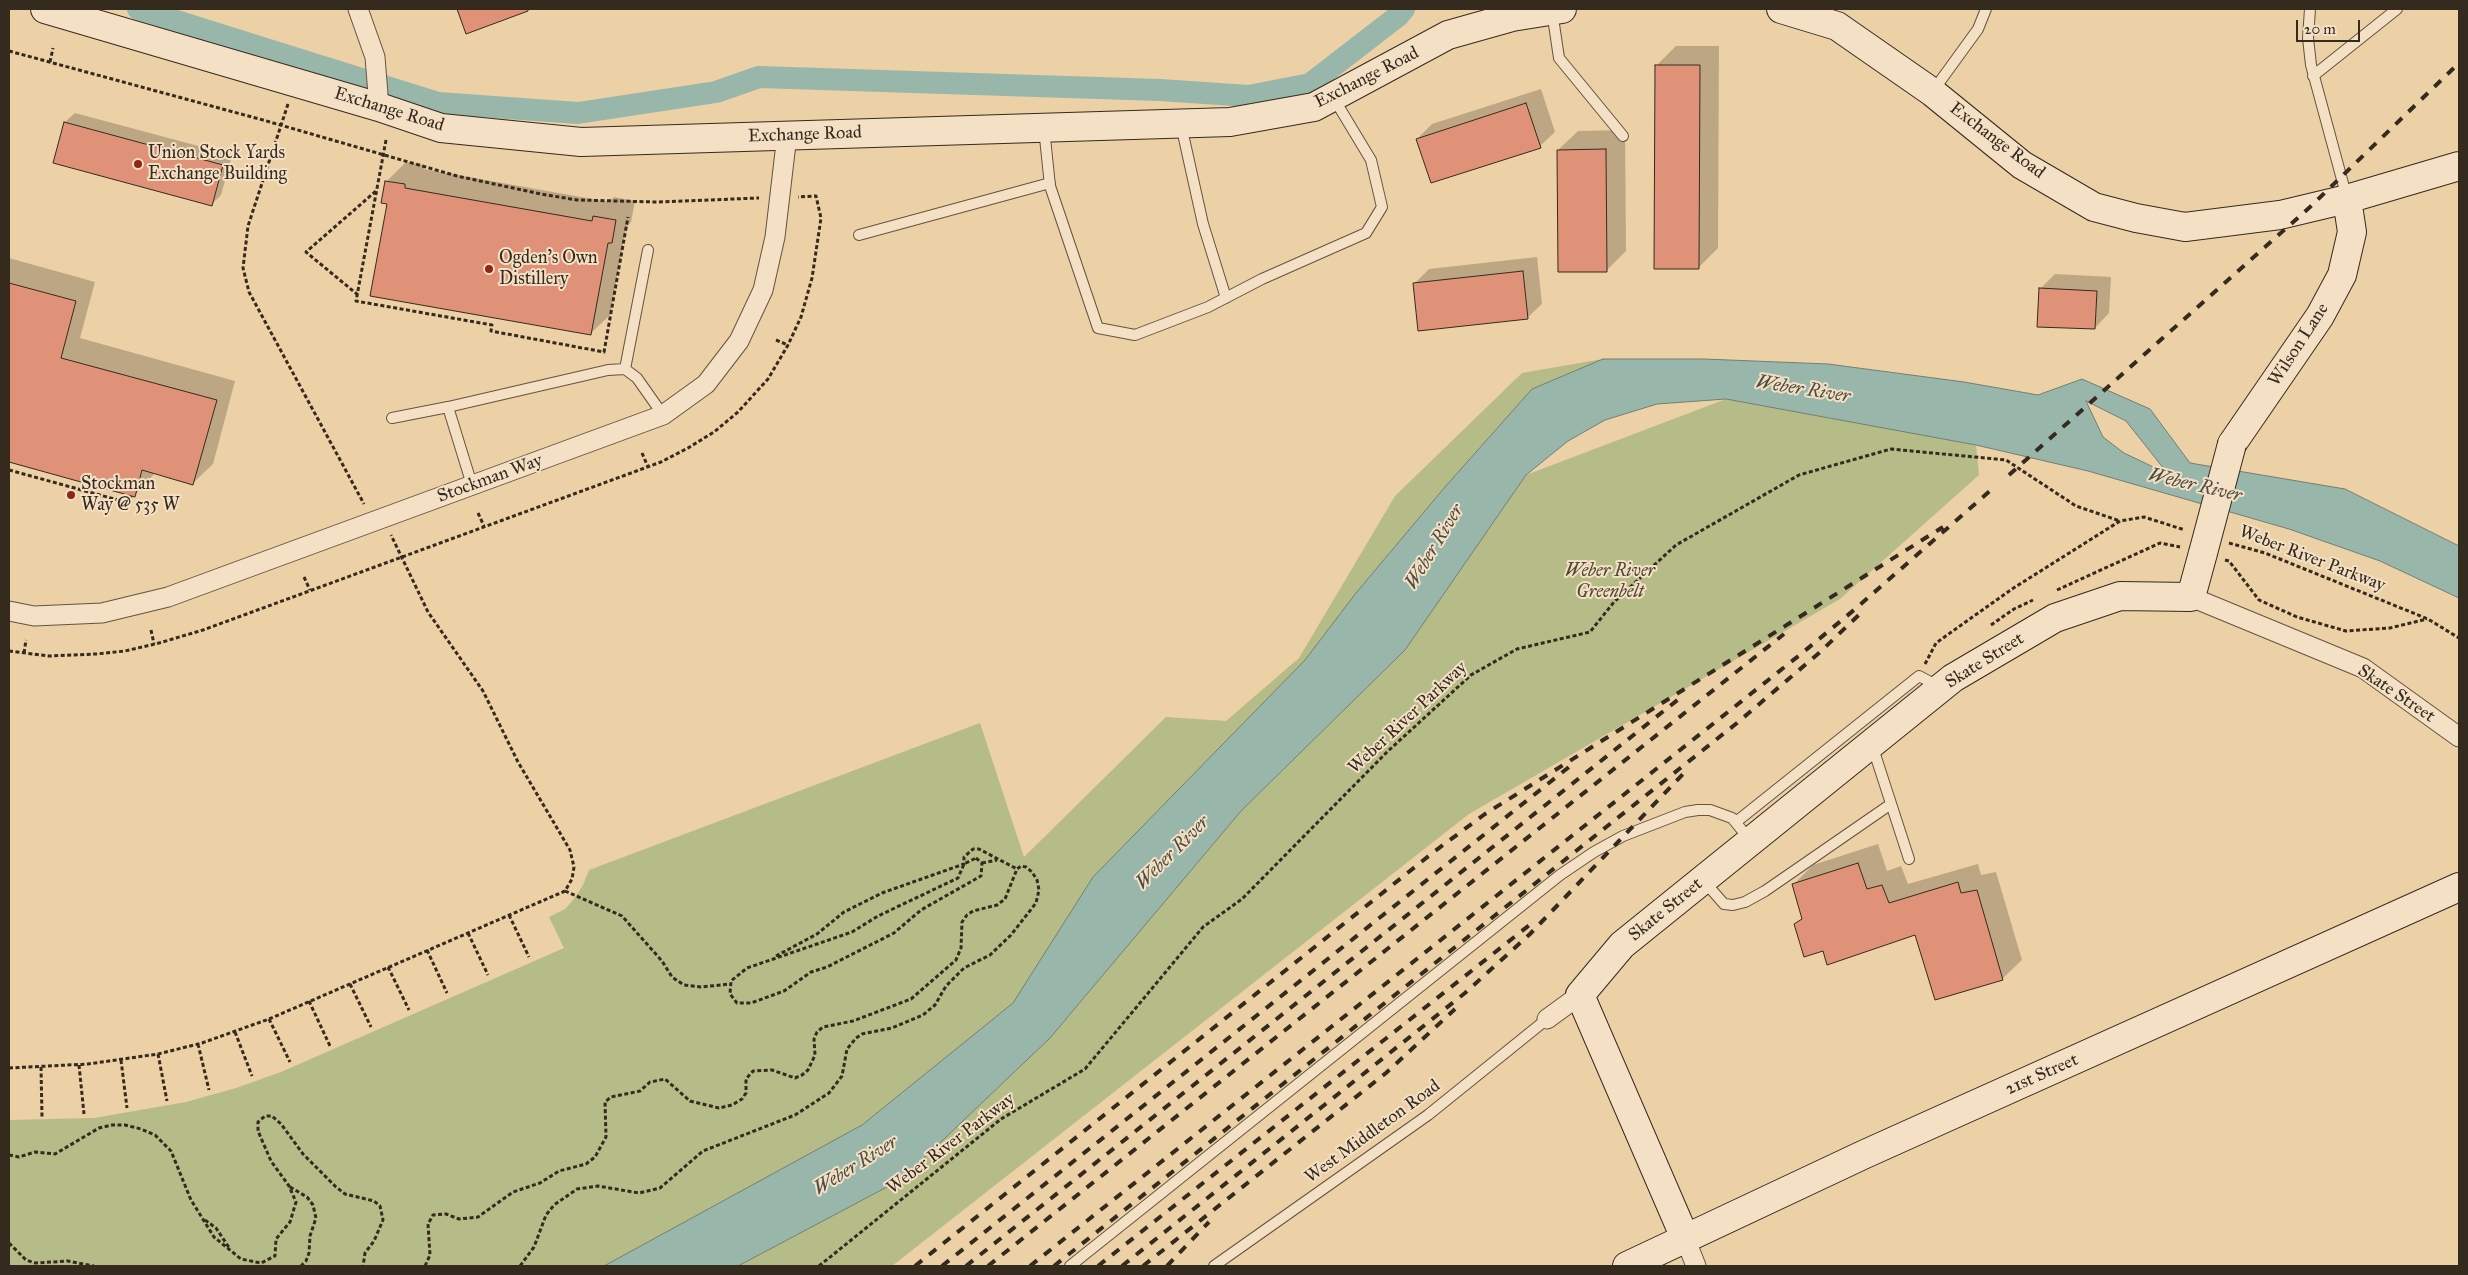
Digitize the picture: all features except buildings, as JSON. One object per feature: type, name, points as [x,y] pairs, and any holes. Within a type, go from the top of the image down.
[{"type":"street","name":"Exchange Road","points":[[45,9],[379,107],[441,128],[581,142],[1230,122],[1314,107],[1448,35],[1512,17],[1557,9]]},
{"type":"street","points":[[358,9],[375,57],[379,107]]},
{"type":"street","name":"Exchange Road","points":[[1781,9],[1837,26],[1932,92],[2022,165],[2094,207],[2136,218],[2185,227],[2280,215],[2347,199]]},
{"type":"street","name":"Stockman Way","points":[[9,611],[34,616],[102,612],[168,597],[663,415],[706,384],[739,341],[763,290],[775,237],[787,136]]},
{"type":"street","points":[[2347,199],[2459,166]]},
{"type":"street","name":"Wilson Lane","points":[[2191,597],[2232,444],[2320,316],[2342,275],[2352,232],[2347,199]]},
{"type":"street","name":"Skate Street","points":[[1547,1019],[1580,995],[1622,945],[1703,880],[1743,832],[1872,744],[1930,681],[2055,618],[2120,596],[2191,597],[2363,668],[2459,737]]},
{"type":"street","name":"21st Street","points":[[1627,1266],[1888,1144],[2459,887]]},
{"type":"street","points":[[1580,995],[1696,1266]]},
{"type":"lane","points":[[1557,9],[1559,58],[1623,136]]},
{"type":"lane","points":[[1932,92],[1978,29],[1986,9]]},
{"type":"lane","points":[[2310,9],[2308,38],[2313,76],[2347,199]]},
{"type":"lane","points":[[2313,76],[2398,9]]},
{"type":"lane","points":[[1044,128],[1050,183],[1098,328],[1135,335],[1208,307],[1262,279],[1366,233],[1382,207],[1371,160],[1333,97]]},
{"type":"lane","points":[[1181,123],[1203,224],[1226,298]]},
{"type":"lane","points":[[859,235],[1050,183]]},
{"type":"lane","points":[[624,369],[648,250]]},
{"type":"lane","points":[[392,418],[608,370],[624,369],[637,378],[663,415]]},
{"type":"lane","points":[[448,407],[472,485]]},
{"type":"lane","points":[[1070,1266],[1576,863],[1623,836],[1685,812],[1710,810],[1721,813],[1743,832],[1930,681]]},
{"type":"lane","points":[[1872,744],[1909,860]]},
{"type":"lane","points":[[1703,880],[1724,904],[1733,905],[1745,902],[1765,891],[1891,804]]},
{"type":"lane","name":"West Middleton Road","points":[[1214,1266],[1428,1115],[1547,1019]]},
{"type":"path","points":[[50,62],[53,48]]},
{"type":"path","points":[[9,51],[474,180],[578,200],[690,202],[816,196]]},
{"type":"path","points":[[296,83],[248,226],[243,268],[249,292],[360,498]]},
{"type":"path","points":[[386,140],[356,301],[492,325],[491,331],[604,352],[628,217]]},
{"type":"path","points":[[358,295],[306,252],[377,190]]},
{"type":"path","points":[[776,340],[788,345]]},
{"type":"path","name":"Weber River Parkway","points":[[819,1266],[1001,1119],[1085,1069],[1203,927],[1242,899],[1387,752],[1471,675],[1517,649],[1590,632],[1614,602],[1676,545],[1799,475],[1891,449],[2006,460],[2076,506],[2120,521]]},
{"type":"path","points":[[642,453],[648,466]]},
{"type":"path","points":[[9,470],[129,503],[131,496]]},
{"type":"path","points":[[478,513],[484,526]]},
{"type":"path","name":"Weber River Parkway","points":[[1930,681],[1936,643],[2012,589],[2120,521],[2144,517],[2206,542],[2265,553],[2428,618],[2459,638]]},
{"type":"path","points":[[9,1068],[42,1068],[121,1060],[158,1054],[198,1044],[269,1019],[565,891],[572,879],[574,867],[570,850],[518,762],[483,691],[428,612],[394,539]]},
{"type":"path","points":[[2229,561],[2259,600],[2305,620],[2346,631],[2390,628],[2428,618]]},
{"type":"path","points":[[304,577],[310,590]]},
{"type":"path","points":[[151,630],[154,644]]},
{"type":"path","points":[[24,653],[26,640]]},
{"type":"path","points":[[982,863],[981,876],[921,910],[894,933],[827,967],[811,972],[784,991],[751,1003],[737,1003],[730,994],[731,981],[747,968],[852,932],[878,916],[958,878],[964,864],[964,857],[973,849],[979,849],[1017,869]]},
{"type":"path","points":[[769,960],[817,934],[844,912],[882,893],[976,858],[982,863]]},
{"type":"path","points":[[982,863],[997,860]]},
{"type":"path","points":[[425,1266],[430,1255],[428,1224],[433,1215],[446,1214],[459,1219],[478,1217],[513,1192],[540,1183],[559,1171],[586,1164],[595,1157],[606,1137],[606,1102],[611,1097],[640,1091],[650,1082],[665,1079],[690,1101],[719,1108],[732,1105],[742,1099],[746,1093],[746,1079],[753,1071],[772,1070],[796,1078],[802,1075],[808,1070],[814,1055],[816,1032],[823,1027],[902,1004],[945,972],[956,960],[962,922],[972,911],[997,905],[1005,899],[1017,869],[1021,866],[1026,866],[1037,880],[1039,890],[1036,903],[1011,935],[990,955],[964,968],[946,986],[935,1004],[923,1015],[892,1028],[862,1034],[856,1038],[847,1049],[842,1076],[829,1093],[795,1115],[703,1151],[660,1188],[639,1193],[598,1186],[577,1189],[554,1205],[546,1215],[534,1247],[520,1266]]},
{"type":"path","points":[[565,891],[622,916],[662,961],[672,977],[684,985],[701,987],[730,984]]},
{"type":"path","points":[[509,915],[529,957]]},
{"type":"path","points":[[468,933],[488,975]]},
{"type":"path","points":[[427,950],[447,993]]},
{"type":"path","points":[[388,967],[408,1010]]},
{"type":"path","points":[[350,984],[371,1027]]},
{"type":"path","points":[[309,1001],[330,1046]]},
{"type":"path","points":[[269,1019],[290,1062]]},
{"type":"path","points":[[235,1032],[252,1076]]},
{"type":"path","points":[[198,1044],[209,1090]]},
{"type":"path","points":[[158,1054],[167,1101]]},
{"type":"path","points":[[121,1060],[127,1108]]},
{"type":"path","points":[[79,1065],[84,1114]]},
{"type":"path","points":[[42,1068],[42,1117]]},
{"type":"path","points":[[252,1263],[261,1263],[275,1256],[276,1239],[290,1222],[295,1211],[296,1202],[290,1186],[271,1160],[260,1139],[258,1122],[264,1116],[276,1118],[303,1154],[345,1194],[374,1201],[380,1206],[383,1220],[374,1241],[365,1253],[363,1266]]},
{"type":"path","points":[[9,1155],[19,1157],[35,1152],[55,1154],[99,1128],[112,1125],[125,1125],[141,1129],[154,1136],[171,1151],[191,1200],[214,1237],[241,1259],[265,1266]]},
{"type":"path","points":[[290,1186],[307,1198],[313,1205],[316,1218],[310,1236],[309,1253],[306,1261],[301,1266]]},
{"type":"path","points":[[203,1218],[216,1228],[232,1251]]},
{"type":"path","points":[[9,1243],[26,1260],[35,1263],[68,1261],[94,1266]]},
{"type":"green space","points":[[1603,359],[1532,389],[1445,487],[1356,593],[1305,660],[1093,877],[1013,1003],[862,1125],[604,1266],[9,1266],[9,1120],[94,1118],[186,1102],[236,1088],[281,1072],[564,948],[549,917],[565,909],[574,899],[583,885],[589,870],[980,723],[1024,857],[1166,717],[1226,721],[1299,658],[1395,496],[1522,373]]},
{"type":"green space","name":"Weber River Greenbelt","points":[[1726,399],[1976,445],[1979,475],[1840,599],[1469,814],[892,1266],[738,1266],[902,1179],[1050,1038],[1241,811],[1405,650],[1526,475]]},
{"type":"water","name":"Weber River","points":[[1603,359],[1704,359],[1828,364],[1964,382],[2038,395],[2082,379],[2150,409],[2190,463],[2345,489],[2459,546],[2459,598],[2380,561],[2289,529],[2088,471],[1976,445],[1726,399],[1657,404],[1605,420],[1568,441],[1526,475],[1405,650],[1241,811],[1050,1038],[902,1179],[738,1266],[604,1266],[862,1125],[1013,1003],[1093,877],[1305,660],[1356,593],[1445,487],[1532,389]],"holes":[[[2086,401],[2126,421],[2168,474],[2124,453],[2103,437]]]},
{"type":"waterway","points":[[138,9],[438,103],[578,113],[716,92],[759,77],[1160,90],[1249,96],[1310,84],[1398,16],[1404,9]]},
{"type":"railway","points":[[2009,475],[2310,207],[2459,63]]},
{"type":"railway","points":[[1030,1266],[1801,654],[1991,490]]},
{"type":"railway","points":[[915,1266],[1435,851],[1485,814],[1943,527]]},
{"type":"railway","points":[[1054,1266],[1737,723],[1819,653],[1865,609]]},
{"type":"railway","points":[[988,1266],[1784,634]]},
{"type":"railway","points":[[966,1266],[1680,698]]},
{"type":"railway","points":[[942,1266],[1569,767]]},
{"type":"railway","points":[[1122,1266],[1465,993],[1530,934],[1686,771]]},
{"type":"railway","points":[[1098,1266],[1532,923]]},
{"type":"railway","points":[[1143,1266],[1386,1073],[1455,1009]]},
{"type":"railway","points":[[1167,1266],[1209,1222]]},
{"type":"place","name":"Union Stock Yards Exchange Building","points":[[138,164]]},
{"type":"place","name":"Ogden's Own Distillery","points":[[489,269]]},
{"type":"place","name":"Stockman Way @ 535 W","points":[[71,495]]}]
